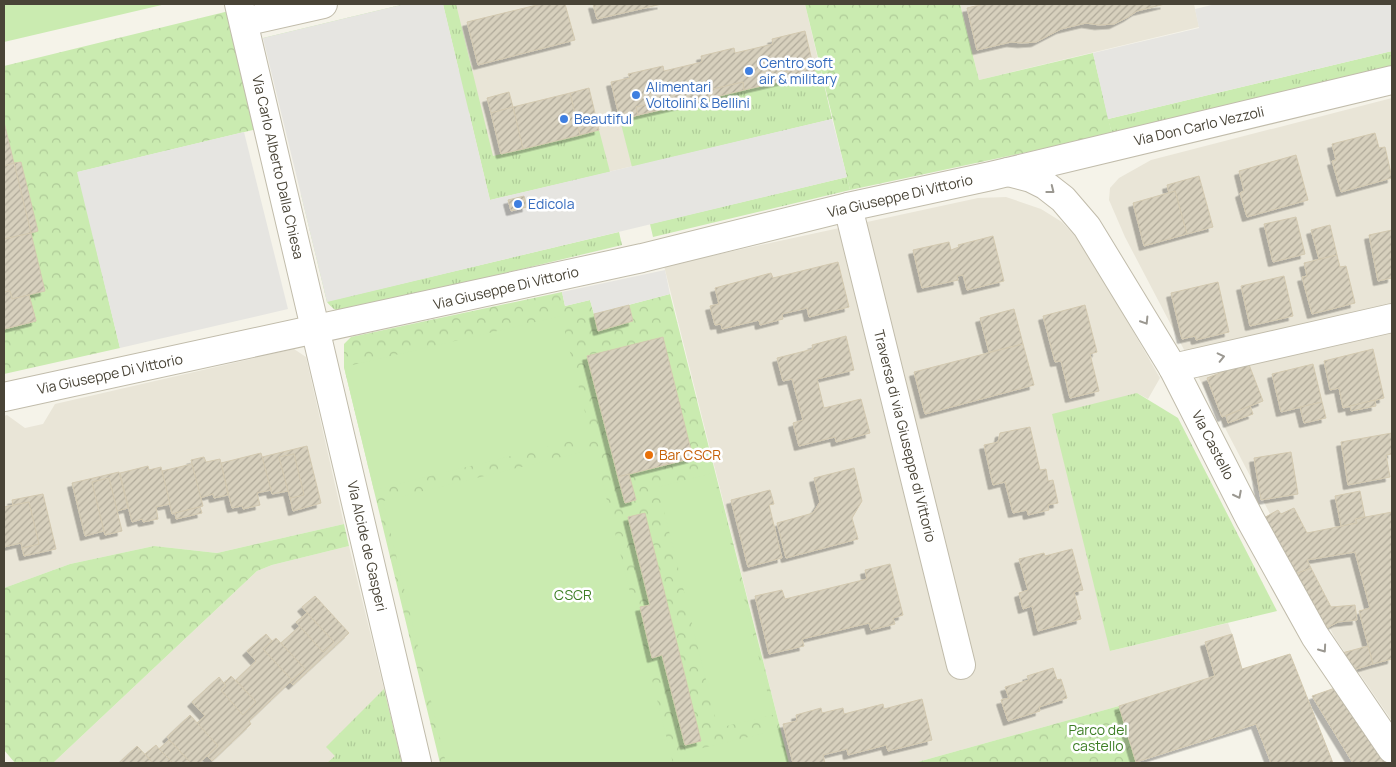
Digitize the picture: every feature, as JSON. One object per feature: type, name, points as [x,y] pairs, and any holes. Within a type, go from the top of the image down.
[{"type":"street","points":[[242,13],[323,4]]},
{"type":"street","name":"Via Carlo Alberto Dalla Chiesa","points":[[242,13],[317,330]]},
{"type":"street","name":"Via Don Carlo Vezzoli","points":[[1006,172],[1392,80]]},
{"type":"street","name":"Via Giuseppe Di Vittorio","points":[[4,397],[642,258],[848,207],[1006,172]]},
{"type":"street","name":"Via Castello","points":[[1006,172],[1030,178],[1045,185],[1062,199],[1087,227],[1173,368],[1250,519],[1315,636],[1392,749]]},
{"type":"street","name":"Traversa di via Giuseppe di Vittorio","points":[[848,207],[961,665]]},
{"type":"street","points":[[1173,368],[1392,318]]},
{"type":"street","name":"Via Alcide de Gasperi","points":[[317,330],[417,763]]},
{"type":"shaded area","points":[[405,4],[443,4],[490,200],[832,119],[847,177],[327,302],[263,38]]},
{"type":"shaded area","points":[[443,4],[805,4],[832,119],[490,200]]},
{"type":"shaded area","points":[[960,4],[1194,4],[1199,27],[979,80]]},
{"type":"shaded area","points":[[1216,4],[1392,4],[1392,51],[1108,119],[1093,53],[1199,28],[1195,9]]},
{"type":"shaded area","points":[[1392,98],[1392,721],[1335,638],[1125,237],[1109,200],[1110,188],[1119,178],[1151,160]]},
{"type":"shaded area","points":[[244,132],[288,309],[120,348],[77,172]]},
{"type":"shaded area","points":[[1006,197],[1041,209],[1062,222],[1076,237],[1092,260],[1160,378],[1148,399],[1137,393],[1110,651],[1228,623],[1232,634],[1215,676],[1119,706],[914,763],[789,763],[664,266],[978,198]]},
{"type":"shaded area","points":[[665,270],[670,294],[594,314],[590,300],[565,306],[562,292]]},
{"type":"shaded area","points":[[294,349],[306,357],[344,524],[217,553],[154,546],[70,564],[4,588],[4,416],[7,415],[25,428],[43,424],[55,404]]},
{"type":"shaded area","points":[[349,546],[402,763],[53,763],[257,571],[272,565]]},
{"type":"green space","points":[[4,4],[166,4],[4,42]]},
{"type":"green space","points":[[405,4],[459,71],[443,4],[456,4],[493,156],[599,130],[610,172],[490,200],[469,112],[263,38]]},
{"type":"green space","points":[[805,4],[960,4],[979,80],[1093,53],[1112,134],[850,190]]},
{"type":"green space","points":[[229,11],[257,129],[78,172],[120,348],[4,374],[4,66]]},
{"type":"green space","points":[[1392,51],[1392,67],[1112,134],[1108,119]]},
{"type":"green space","points":[[819,63],[832,119],[632,167],[620,120],[815,73],[813,65]]},
{"type":"green space","points":[[847,177],[850,190],[653,237],[650,224]]},
{"type":"green space","points":[[304,185],[337,299],[619,232],[622,245],[340,311],[333,308],[327,302],[301,194]]},
{"type":"green space","name":"CSCR","points":[[562,292],[565,306],[590,300],[594,314],[670,294],[789,763],[440,763],[344,367],[344,344],[351,337]]},
{"type":"green space","points":[[561,316],[591,436],[374,490],[344,367]]},
{"type":"green space","points":[[1137,393],[1178,418],[1277,611],[1110,651],[1052,414]]},
{"type":"green space","points":[[594,449],[673,763],[446,763],[383,501]]},
{"type":"green space","points":[[713,473],[773,715],[718,728],[658,487]]},
{"type":"green space","points":[[344,524],[349,546],[272,565],[257,571],[53,763],[15,763],[4,750],[4,588],[70,564],[154,546],[217,553]]},
{"type":"green space","points":[[384,689],[402,763],[327,763],[335,756],[326,747]]},
{"type":"green space","name":"Parco del castello","points":[[1119,706],[1136,763],[914,763]]},
{"type":"green space","points":[[777,730],[785,763],[689,763],[686,752]]},
{"type":"building","points":[[541,4],[565,4],[575,40],[478,65],[467,22]]},
{"type":"building","points":[[593,4],[662,4],[597,19]]},
{"type":"building","points":[[984,4],[1165,4],[1137,11],[1114,24],[1099,25],[1086,23],[1061,29],[1036,42],[1011,42],[977,50],[967,8]]},
{"type":"building","points":[[805,31],[813,65],[780,73],[782,81],[744,90],[743,82],[709,90],[711,98],[673,107],[671,99],[636,107],[638,115],[620,120],[611,82],[630,78],[628,74],[663,66],[664,71],[702,62],[701,56],[734,48],[735,53],[773,44],[772,39]]},
{"type":"building","points":[[813,65],[815,73],[782,81],[780,73]]},
{"type":"building","points":[[743,82],[744,90],[711,98],[709,90]]},
{"type":"building","points":[[589,88],[599,130],[580,135],[570,93]]},
{"type":"building","points":[[509,92],[513,107],[491,113],[487,98]]},
{"type":"building","points":[[570,93],[580,135],[523,149],[513,107]]},
{"type":"building","points":[[671,99],[673,107],[638,115],[636,107]]},
{"type":"building","points":[[513,107],[523,149],[501,154],[491,113]]},
{"type":"building","points":[[4,122],[14,163],[4,166]]},
{"type":"building","points":[[1375,133],[1379,148],[1385,147],[1392,178],[1341,192],[1332,161],[1336,160],[1332,144]]},
{"type":"building","points":[[1296,155],[1308,200],[1247,217],[1240,193],[1244,191],[1239,171]]},
{"type":"building","points":[[21,162],[38,231],[31,233],[14,163]]},
{"type":"building","points":[[14,163],[31,233],[4,239],[4,166]]},
{"type":"building","points":[[1199,176],[1213,227],[1187,234],[1175,191],[1169,193],[1167,185]]},
{"type":"building","points":[[1175,191],[1187,234],[1144,246],[1133,203]]},
{"type":"building","name":"Edicola","points":[[524,196],[527,207],[511,211],[508,200]]},
{"type":"building","points":[[1296,217],[1305,254],[1273,262],[1264,224]]},
{"type":"building","points":[[1330,225],[1337,255],[1319,259],[1311,230]]},
{"type":"building","points":[[1392,230],[1392,278],[1378,281],[1369,235]]},
{"type":"building","points":[[31,233],[45,291],[12,299],[10,291],[4,292],[4,239]]},
{"type":"building","points":[[993,236],[1004,281],[967,290],[963,275],[957,276],[958,280],[922,288],[913,250],[949,242],[951,250],[959,247],[958,245]]},
{"type":"building","points":[[1337,255],[1340,267],[1346,266],[1355,303],[1312,314],[1302,277],[1307,276],[1304,263]]},
{"type":"building","points":[[838,262],[849,307],[809,317],[807,308],[782,314],[783,319],[760,325],[759,320],[722,329],[721,324],[715,325],[710,306],[719,304],[715,288],[771,273],[773,278]]},
{"type":"building","points":[[1284,276],[1293,316],[1250,326],[1241,286]]},
{"type":"building","points":[[1218,282],[1229,332],[1196,340],[1195,336],[1182,339],[1171,293]]},
{"type":"building","points":[[10,291],[12,299],[29,295],[36,321],[4,329],[4,292]]},
{"type":"building","points":[[10,291],[12,299],[29,295],[36,321],[4,329],[4,292]]},
{"type":"building","points":[[629,305],[633,321],[598,331],[594,314]]},
{"type":"building","points":[[1085,305],[1097,352],[1090,354],[1099,391],[1070,398],[1061,361],[1055,362],[1043,316]]},
{"type":"building","points":[[1014,309],[1023,344],[989,352],[980,318]]},
{"type":"building","points":[[846,336],[854,370],[817,379],[824,408],[861,399],[870,433],[836,442],[835,437],[799,446],[793,423],[803,420],[792,379],[783,381],[777,358],[813,349],[812,345]]},
{"type":"building","points":[[663,337],[693,458],[618,477],[587,356]]},
{"type":"building","points":[[1023,344],[1034,385],[925,414],[914,372]]},
{"type":"building","points":[[1373,349],[1384,398],[1343,408],[1339,388],[1330,390],[1324,361]]},
{"type":"building","points":[[1248,362],[1263,401],[1222,417],[1207,378]]},
{"type":"building","points":[[1313,364],[1322,402],[1281,412],[1272,374]]},
{"type":"building","points":[[1375,400],[1376,406],[1351,411],[1350,406]]},
{"type":"building","points":[[1322,402],[1326,418],[1304,423],[1300,407]]},
{"type":"building","points":[[1250,406],[1253,414],[1228,423],[1226,416]]},
{"type":"building","points":[[1030,427],[1040,470],[1046,469],[1048,481],[1053,480],[1058,503],[1048,505],[1049,510],[1028,515],[1027,510],[1013,513],[1005,482],[993,485],[984,445],[998,442],[1000,433]]},
{"type":"building","points":[[1392,433],[1392,454],[1386,455],[1390,477],[1348,485],[1341,442]]},
{"type":"building","points":[[307,446],[321,503],[293,511],[290,498],[304,495],[294,454],[279,457],[288,491],[272,494],[262,457]]},
{"type":"building","points":[[1291,452],[1298,494],[1261,500],[1254,458]]},
{"type":"building","points":[[261,453],[271,490],[257,493],[260,505],[243,509],[242,506],[232,508],[221,463]]},
{"type":"building","points":[[294,454],[304,495],[290,498],[279,457]]},
{"type":"building","points":[[204,457],[206,462],[220,459],[228,495],[214,498],[213,494],[200,498],[191,460]]},
{"type":"building","points":[[192,464],[203,506],[172,514],[162,471]]},
{"type":"building","points":[[148,466],[149,470],[161,467],[170,504],[156,507],[158,519],[143,522],[142,519],[132,522],[120,473]]},
{"type":"building","points":[[854,468],[862,501],[852,518],[858,539],[786,558],[777,523],[813,513],[820,502],[814,478]]},
{"type":"building","points":[[119,472],[128,508],[117,511],[109,478],[92,482],[104,531],[85,536],[72,483]]},
{"type":"building","points":[[629,474],[636,500],[625,503],[618,477]]},
{"type":"building","points":[[109,478],[122,531],[105,535],[92,482]]},
{"type":"building","points":[[770,490],[774,504],[769,505],[782,558],[748,567],[731,500]]},
{"type":"building","points":[[1360,491],[1365,517],[1355,519],[1357,523],[1341,526],[1335,496]]},
{"type":"building","points":[[43,494],[56,549],[24,556],[22,548],[39,544],[29,502],[13,505],[12,500]]},
{"type":"building","points":[[29,502],[39,544],[22,548],[21,543],[4,547],[4,507]]},
{"type":"building","points":[[200,507],[202,513],[176,519],[175,513]]},
{"type":"building","points":[[1294,508],[1307,533],[1357,523],[1355,519],[1392,512],[1392,659],[1373,664],[1359,611],[1370,608],[1355,552],[1307,560],[1311,568],[1293,575],[1262,519],[1278,510],[1281,514]]},
{"type":"building","points":[[645,513],[701,741],[685,745],[662,655],[652,658],[640,607],[650,605],[628,517]]},
{"type":"building","points":[[1072,549],[1083,590],[1074,592],[1081,619],[1038,631],[1032,606],[1023,609],[1019,593],[1028,590],[1019,559],[1044,553],[1045,556]]},
{"type":"building","points":[[890,564],[903,615],[893,618],[895,624],[871,630],[869,623],[802,639],[804,646],[769,654],[755,596],[782,590],[785,599],[867,579],[865,570]]},
{"type":"building","points":[[1311,568],[1331,607],[1355,605],[1357,620],[1338,622],[1323,630],[1293,575]]},
{"type":"building","points":[[315,596],[349,633],[293,685],[290,682],[305,669],[281,643],[300,626],[323,652],[334,642],[302,607]]},
{"type":"building","points":[[307,613],[334,642],[323,652],[296,622]]},
{"type":"building","points":[[266,634],[272,641],[263,649],[292,680],[249,721],[251,724],[212,761],[207,756],[218,746],[197,723],[205,716],[192,702],[219,677],[226,686],[221,690],[243,715],[256,702],[236,680],[256,661],[247,651]]},
{"type":"building","points":[[1232,634],[1242,669],[1290,654],[1333,763],[1271,763],[1256,724],[1136,762],[1119,706],[1215,676],[1205,642]]},
{"type":"building","points":[[276,638],[305,669],[292,680],[263,649]]},
{"type":"building","points":[[1368,646],[1373,664],[1353,670],[1342,653]]},
{"type":"building","points":[[1053,668],[1057,680],[1061,679],[1067,698],[1039,707],[1040,711],[1008,721],[1001,700],[1009,698],[1005,687],[1029,680],[1027,676]]},
{"type":"building","points":[[231,676],[256,702],[243,715],[221,690],[226,686],[224,683]]},
{"type":"building","points":[[1338,687],[1386,763],[1353,763],[1312,696]]},
{"type":"building","points":[[922,699],[932,740],[888,751],[886,745],[848,755],[847,749],[823,755],[825,763],[793,763],[783,724],[797,721],[796,715],[821,708],[822,713],[843,708],[844,714],[883,704],[884,709]]},
{"type":"building","points":[[190,715],[218,746],[199,763],[191,763],[167,737]]},
{"type":"building","points":[[169,740],[191,763],[173,763],[159,749]]},
{"type":"building","points":[[156,745],[173,763],[153,763],[145,754]]},
{"type":"building","points":[[137,746],[153,763],[119,763]]},
{"type":"place","name":"Centro soft air & military","points":[[749,71]]},
{"type":"place","name":"Alimentari Voltolini & Bellini","points":[[636,95]]},
{"type":"place","name":"Beautiful","points":[[564,119]]},
{"type":"place","name":"Edicola","points":[[518,204]]},
{"type":"place","name":"Bar CSCR","points":[[649,455]]}]
